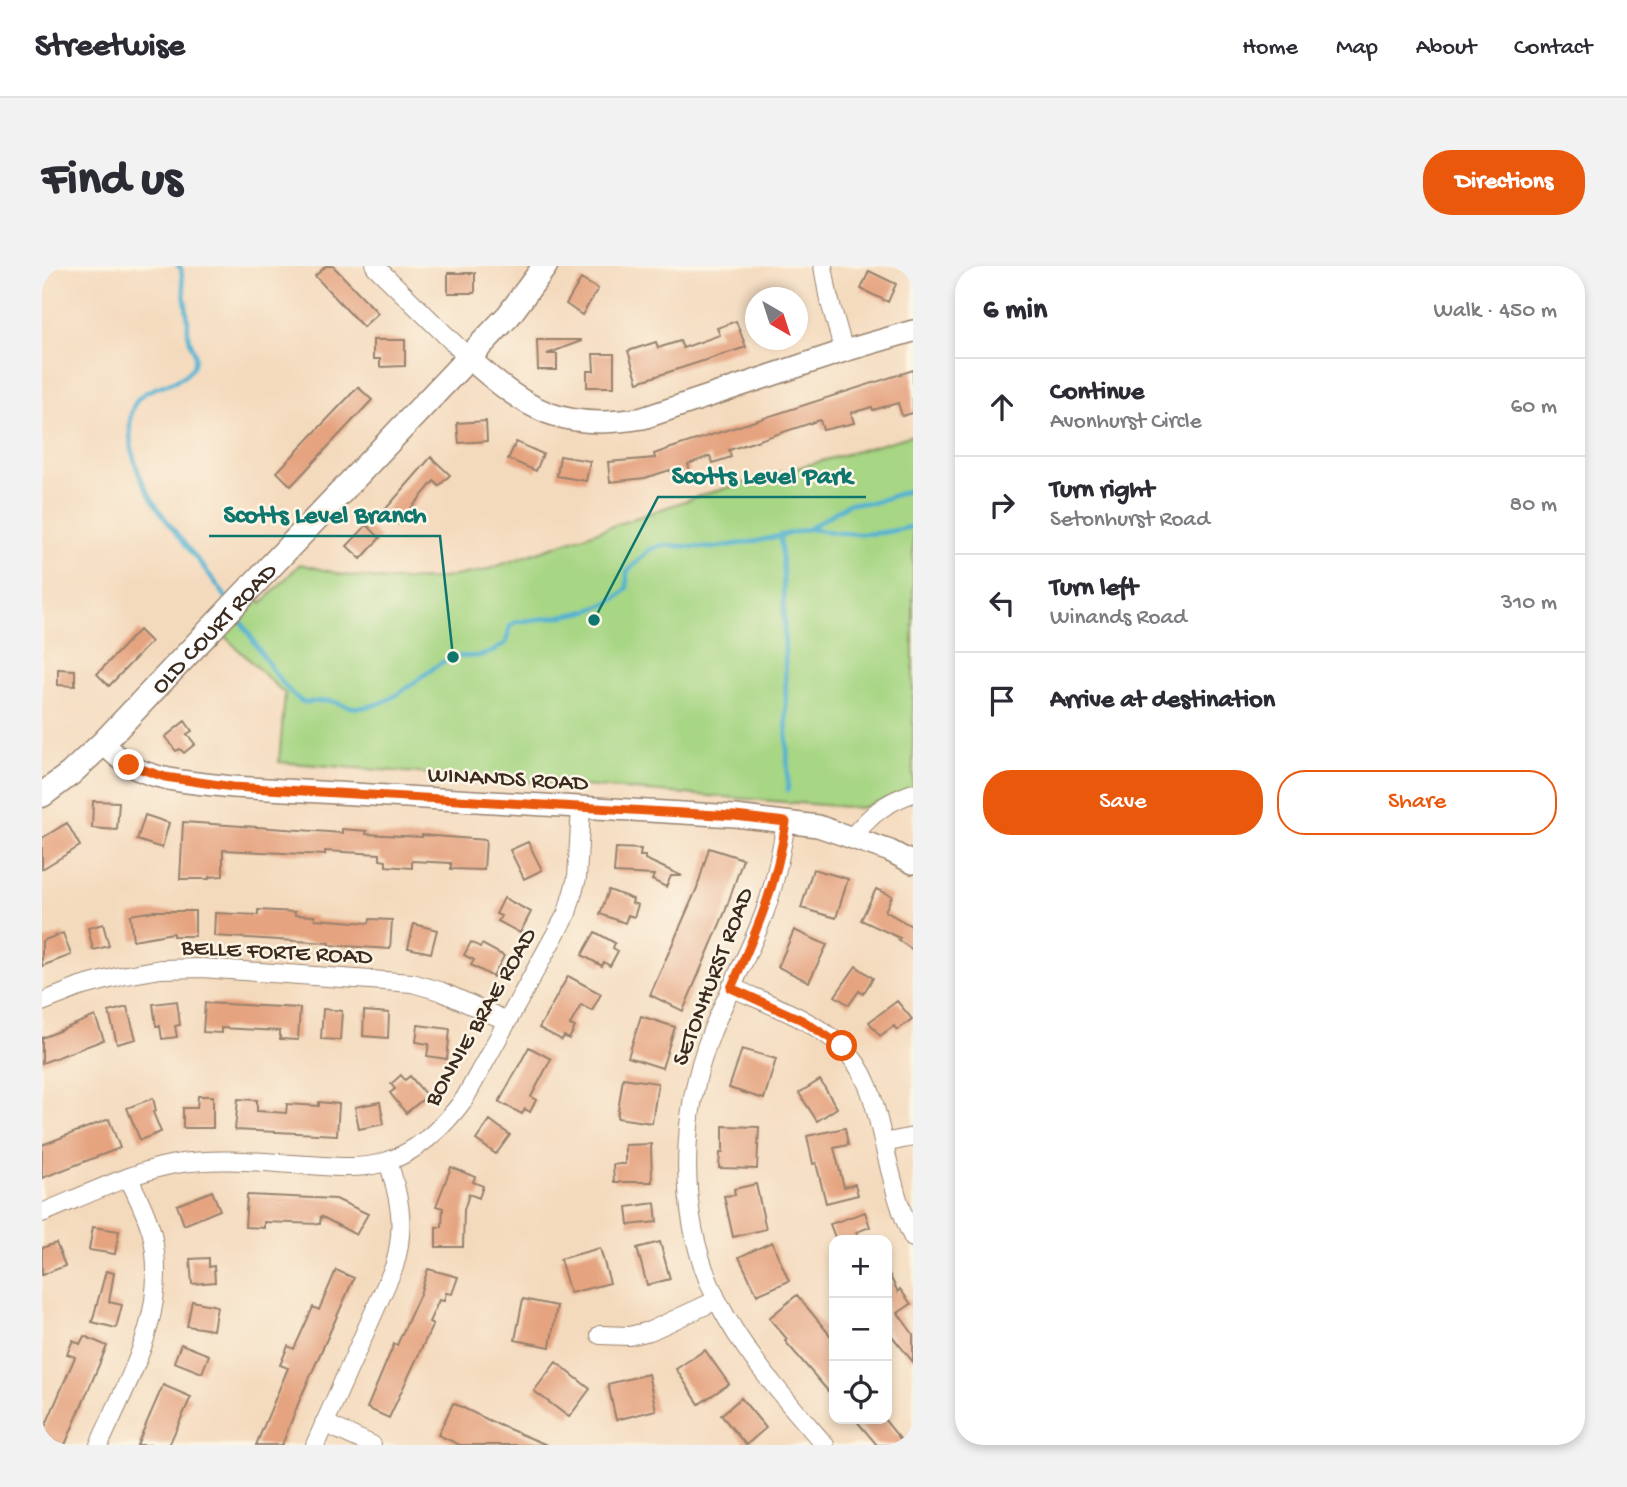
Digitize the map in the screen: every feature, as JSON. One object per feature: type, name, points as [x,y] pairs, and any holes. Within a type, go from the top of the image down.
[{"type":"main road","name":"OLD COURT ROAD","points":[[42,795],[103,743],[247,593],[469,358],[527,293],[545,266]]},
{"type":"street","points":[[375,266],[469,358],[517,398],[539,411],[589,423],[614,423],[643,418],[844,351],[913,331]]},
{"type":"street","points":[[823,266],[828,295],[844,351]]},
{"type":"street","name":"WINANDS ROAD","points":[[103,743],[129,765],[165,777],[200,783],[735,816],[818,826],[890,851],[913,863]]},
{"type":"street","points":[[852,837],[872,813],[913,793]]},
{"type":"street","name":"BONNIE BRAE ROAD","points":[[42,1213],[178,1163],[203,1160],[331,1167],[362,1166],[388,1161],[409,1151],[449,1120],[465,1098],[567,913],[573,895],[581,807]]},
{"type":"street","name":"SETONHURST ROAD","points":[[786,822],[782,850],[763,916],[701,1063],[687,1146],[687,1173],[694,1224],[717,1300],[750,1354],[815,1442]]},
{"type":"street","name":"BELLE FORTE ROAD","points":[[42,1002],[80,987],[121,976],[161,969],[202,968],[412,983],[459,999],[507,1021]]},
{"type":"street","points":[[731,988],[802,1020],[842,1046],[868,1082],[876,1103],[902,1213],[913,1238]]},
{"type":"street","points":[[884,1143],[913,1136]]},
{"type":"street","points":[[315,1445],[400,1249],[401,1213],[388,1161]]},
{"type":"street","points":[[99,1445],[146,1338],[156,1295],[155,1252],[151,1232],[130,1179]]},
{"type":"street","points":[[600,1335],[629,1336],[650,1331],[717,1300]]},
{"type":"street","points":[[324,1423],[373,1445]]},
{"type":"green space","points":[[913,435],[913,789],[861,808],[279,762],[285,694],[220,632],[255,595],[262,603],[300,564],[344,575],[390,580],[437,579],[483,571],[702,495]]},
{"type":"building","points":[[326,266],[333,266],[378,313],[363,327],[315,276]]},
{"type":"building","points":[[869,271],[896,284],[888,302],[861,289]]},
{"type":"building","points":[[448,273],[475,273],[475,293],[448,293]]},
{"type":"building","points":[[581,279],[598,289],[582,315],[566,304]]},
{"type":"building","points":[[736,321],[745,347],[638,382],[628,351],[656,342],[658,348],[680,341],[683,348],[720,335],[717,328]]},
{"type":"building","points":[[373,340],[405,340],[405,366],[380,367],[380,359],[373,359]]},
{"type":"building","points":[[537,340],[581,341],[547,354],[557,354],[557,370],[538,370]]},
{"type":"building","points":[[593,354],[614,354],[614,387],[587,387],[587,371],[594,371]]},
{"type":"building","points":[[913,370],[913,413],[902,416],[898,403],[873,410],[872,407],[851,413],[854,423],[823,430],[820,420],[729,450],[731,457],[713,463],[710,456],[688,464],[690,471],[673,477],[670,470],[645,478],[610,482],[608,462],[655,458],[654,454],[668,449]]},
{"type":"building","points":[[358,387],[372,400],[291,486],[277,472]]},
{"type":"building","points":[[486,421],[487,441],[459,443],[457,423]]},
{"type":"building","points":[[516,442],[543,454],[536,471],[508,459]]},
{"type":"building","points":[[560,456],[590,461],[586,481],[557,476]]},
{"type":"building","points":[[431,457],[450,475],[439,486],[434,481],[398,524],[384,511]]},
{"type":"building","points":[[367,525],[380,538],[361,559],[347,546]]},
{"type":"building","points":[[139,630],[151,642],[109,686],[97,674]]},
{"type":"building","points":[[58,669],[75,670],[75,686],[58,685]]},
{"type":"building","points":[[185,721],[192,731],[187,734],[195,744],[184,753],[180,749],[176,751],[165,737]]},
{"type":"building","points":[[93,801],[119,802],[117,830],[92,828]]},
{"type":"building","points":[[145,815],[169,823],[162,848],[137,840]]},
{"type":"building","points":[[183,822],[342,833],[342,829],[367,831],[366,834],[486,840],[484,870],[451,869],[451,863],[412,861],[412,868],[386,866],[386,861],[380,860],[380,854],[325,851],[325,855],[223,850],[223,876],[180,879]]},
{"type":"building","points":[[67,823],[80,846],[42,869],[42,838]]},
{"type":"building","points":[[528,842],[542,870],[524,879],[510,850]]},
{"type":"building","points":[[616,848],[641,849],[640,856],[645,856],[645,859],[682,876],[671,876],[666,887],[652,880],[654,875],[614,873]]},
{"type":"building","points":[[709,848],[743,859],[725,912],[683,1011],[650,995],[697,888]]},
{"type":"building","points":[[813,869],[848,879],[836,918],[801,908]]},
{"type":"building","points":[[876,889],[892,896],[885,911],[913,927],[913,950],[898,940],[900,938],[861,920]]},
{"type":"building","points":[[609,890],[633,899],[632,903],[638,905],[634,917],[628,915],[625,923],[600,914]]},
{"type":"building","points":[[504,898],[531,912],[520,933],[498,921],[501,916],[496,914]]},
{"type":"building","points":[[258,910],[295,912],[295,915],[315,916],[315,919],[369,923],[370,919],[392,920],[390,949],[214,936],[215,913],[258,915]]},
{"type":"building","points":[[154,911],[195,911],[195,936],[173,936],[173,933],[133,940],[130,915]]},
{"type":"building","points":[[103,924],[109,946],[93,950],[88,928]]},
{"type":"building","points":[[414,924],[437,930],[431,953],[408,948]]},
{"type":"building","points":[[794,930],[827,945],[809,982],[778,967]]},
{"type":"building","points":[[595,932],[615,943],[613,948],[618,951],[610,966],[604,962],[602,966],[582,955]]},
{"type":"building","points":[[63,933],[71,955],[42,966],[42,941]]},
{"type":"building","points":[[471,942],[480,947],[482,944],[504,956],[493,977],[471,965],[474,960],[464,955]]},
{"type":"building","points":[[856,966],[873,978],[863,994],[859,991],[849,1005],[835,996]]},
{"type":"building","points":[[568,976],[601,994],[592,1011],[581,1005],[570,1025],[575,1027],[569,1039],[564,1036],[562,1040],[539,1028]]},
{"type":"building","points":[[177,1001],[180,1025],[175,1026],[177,1037],[162,1039],[160,1026],[156,1026],[153,1004]]},
{"type":"building","points":[[897,1001],[912,1019],[897,1030],[894,1026],[880,1036],[869,1022]]},
{"type":"building","points":[[205,1003],[300,1008],[298,1040],[280,1039],[280,1031],[221,1028],[221,1033],[203,1032]]},
{"type":"building","points":[[127,1007],[136,1039],[117,1044],[109,1012]]},
{"type":"building","points":[[323,1009],[342,1011],[340,1040],[321,1039]]},
{"type":"building","points":[[364,1011],[389,1013],[388,1038],[363,1036]]},
{"type":"building","points":[[95,1016],[104,1040],[42,1063],[42,1038]]},
{"type":"building","points":[[641,1016],[675,1027],[662,1068],[628,1057]]},
{"type":"building","points":[[418,1025],[450,1029],[447,1059],[427,1056],[429,1044],[416,1042]]},
{"type":"building","points":[[529,1047],[551,1059],[531,1097],[536,1100],[530,1112],[525,1109],[522,1114],[499,1102]]},
{"type":"building","points":[[742,1049],[776,1059],[764,1099],[729,1088]]},
{"type":"building","points":[[401,1075],[405,1080],[410,1076],[427,1096],[406,1113],[390,1093],[395,1089],[391,1084]]},
{"type":"building","points":[[623,1078],[658,1083],[652,1123],[617,1118]]},
{"type":"building","points":[[820,1080],[837,1108],[817,1121],[799,1093]]},
{"type":"building","points":[[198,1096],[213,1096],[213,1128],[183,1128],[183,1108],[197,1108]]},
{"type":"building","points":[[153,1098],[156,1111],[153,1112],[161,1132],[140,1140],[127,1108]]},
{"type":"building","points":[[238,1099],[257,1100],[257,1111],[286,1113],[287,1104],[339,1104],[337,1135],[235,1130]]},
{"type":"building","points":[[380,1102],[384,1124],[359,1129],[355,1107]]},
{"type":"building","points":[[109,1119],[120,1148],[42,1178],[42,1145]]},
{"type":"building","points":[[490,1120],[510,1135],[496,1154],[476,1140]]},
{"type":"building","points":[[723,1126],[759,1127],[757,1169],[719,1168],[720,1153],[723,1153]]},
{"type":"building","points":[[845,1128],[848,1145],[834,1148],[844,1187],[855,1184],[858,1195],[826,1203],[807,1136]]},
{"type":"building","points":[[651,1144],[652,1182],[614,1182],[613,1164],[625,1164],[625,1145]]},
{"type":"building","points":[[451,1167],[475,1177],[473,1182],[483,1186],[479,1198],[469,1194],[464,1210],[463,1247],[436,1247],[436,1227],[442,1227],[443,1208],[436,1206]]},
{"type":"building","points":[[756,1184],[766,1229],[733,1237],[724,1196],[735,1195],[734,1189]]},
{"type":"building","points":[[212,1191],[220,1210],[184,1225],[177,1205]]},
{"type":"building","points":[[247,1195],[336,1199],[368,1214],[356,1235],[321,1216],[320,1224],[264,1222],[264,1228],[245,1227]]},
{"type":"building","points":[[655,1203],[657,1222],[629,1225],[627,1207]]},
{"type":"building","points":[[865,1212],[870,1227],[856,1232],[857,1235],[834,1235],[830,1224]]},
{"type":"building","points":[[93,1227],[119,1231],[115,1254],[89,1250]]},
{"type":"building","points":[[660,1242],[670,1279],[647,1285],[637,1248]]},
{"type":"building","points":[[772,1242],[789,1281],[757,1295],[739,1257]]},
{"type":"building","points":[[56,1243],[65,1266],[42,1275],[42,1248]]},
{"type":"building","points":[[600,1248],[610,1283],[570,1293],[560,1259]]},
{"type":"building","points":[[209,1258],[209,1267],[214,1266],[215,1282],[192,1284],[190,1259]]},
{"type":"building","points":[[428,1269],[458,1277],[452,1294],[446,1293],[444,1301],[439,1300],[429,1322],[433,1324],[389,1418],[367,1408],[394,1344],[397,1345],[420,1294]]},
{"type":"building","points":[[336,1270],[354,1278],[282,1445],[256,1445],[288,1368],[280,1365],[288,1346],[294,1349],[313,1307],[319,1310]]},
{"type":"building","points":[[106,1271],[114,1273],[109,1302],[122,1305],[116,1328],[92,1322]]},
{"type":"building","points":[[892,1280],[898,1292],[900,1289],[911,1304],[898,1313],[913,1334],[913,1362],[892,1336]]},
{"type":"building","points":[[797,1295],[829,1334],[829,1392],[785,1341],[787,1339],[769,1318]]},
{"type":"building","points":[[523,1299],[557,1306],[550,1347],[515,1340]]},
{"type":"building","points":[[192,1301],[217,1306],[213,1330],[187,1326]]},
{"type":"building","points":[[84,1336],[107,1346],[65,1445],[61,1445],[42,1437],[42,1434],[75,1357],[67,1354],[73,1340],[80,1344]]},
{"type":"building","points":[[181,1344],[209,1355],[202,1373],[174,1362]]},
{"type":"building","points":[[705,1350],[729,1384],[699,1404],[676,1369]]},
{"type":"building","points":[[556,1362],[590,1389],[569,1417],[534,1391]]},
{"type":"building","points":[[648,1374],[656,1410],[616,1420],[608,1384]]},
{"type":"building","points":[[163,1385],[191,1397],[169,1445],[137,1445]]},
{"type":"building","points":[[741,1398],[766,1428],[746,1445],[721,1415]]},
{"type":"building","points":[[453,1403],[547,1445],[460,1445],[438,1435]]},
{"type":"building","points":[[859,1424],[888,1424],[905,1445],[877,1445]]},
{"type":"waterway","points":[[178,266],[181,268],[188,333],[195,355],[193,366],[183,377],[151,390],[138,399],[130,420],[132,450],[139,474],[150,496],[227,599]]},
{"type":"waterway","points":[[236,613],[277,677],[296,698],[304,702],[330,701],[351,707],[376,705],[388,700],[450,658],[481,655],[496,649],[506,643],[510,626],[516,622],[576,614],[605,604],[627,588],[627,572],[650,549],[663,545],[712,548],[758,541],[808,529],[850,503],[872,503],[913,489]]},
{"type":"waterway","points":[[810,529],[862,534],[913,526]]},
{"type":"waterway","points":[[780,535],[788,790]]},
{"type":"place","name":"Scotts Level Park","points":[[594,620]]},
{"type":"place","name":"Scotts Level Branch","points":[[453,657]]},
{"type":"route","points":[[129,765],[165,777],[233,787],[735,816],[786,822],[782,850],[763,916],[731,988],[802,1020],[842,1046]]}]
